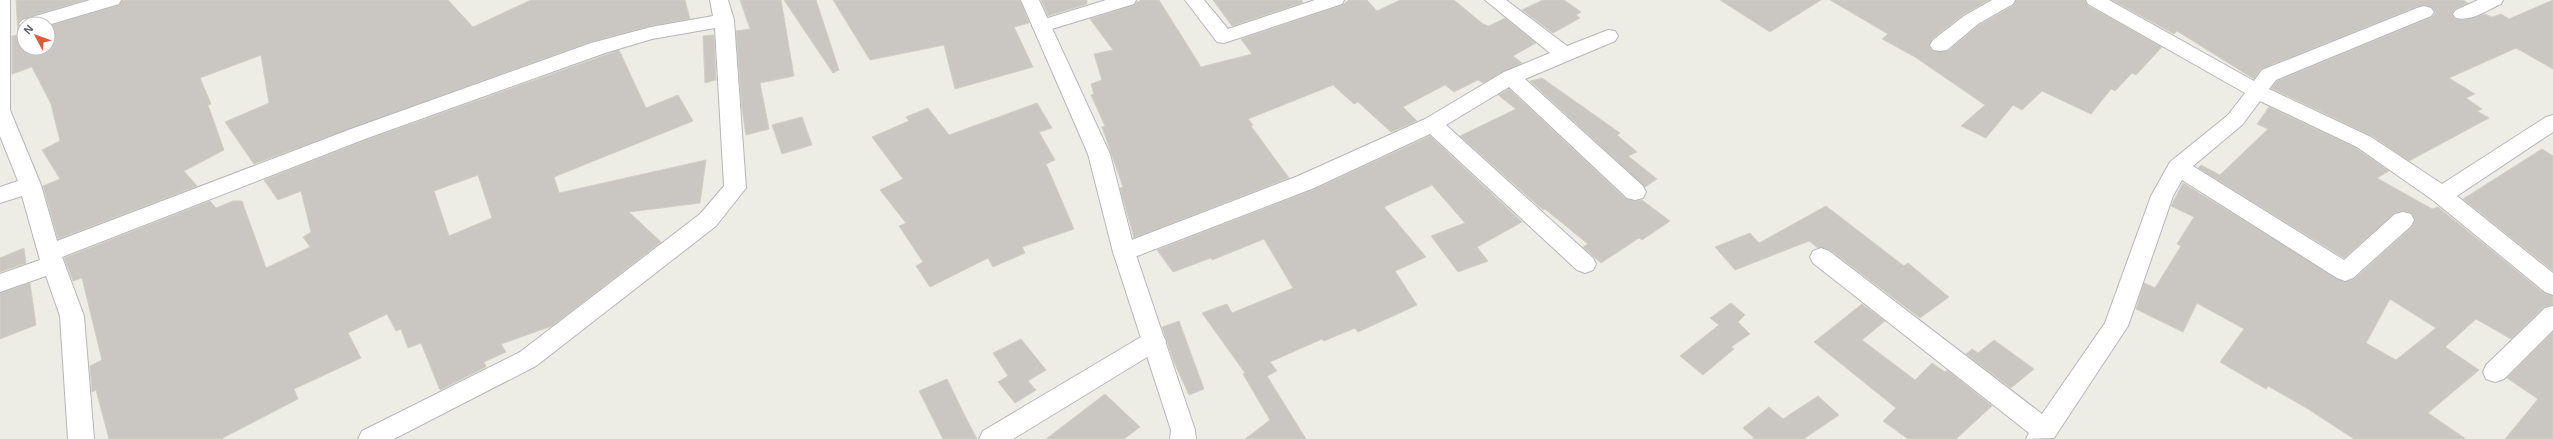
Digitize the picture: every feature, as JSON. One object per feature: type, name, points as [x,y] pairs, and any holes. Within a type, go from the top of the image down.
[{"type":"street","points":[[1,0],[0,110],[30,185],[52,258],[72,316],[81,439]]},
{"type":"street","points":[[56,16],[112,0]]},
{"type":"street","points":[[1030,0],[1099,154],[1124,252],[1183,430],[1183,439]]},
{"type":"street","points":[[1042,26],[1127,0]]},
{"type":"street","points":[[1194,0],[1224,37],[1335,0]]},
{"type":"street","points":[[1494,0],[1564,54]]},
{"type":"street","points":[[1940,45],[1971,20],[2006,0]]},
{"type":"street","points":[[2095,0],[2257,91],[2364,142],[2442,195],[2553,286]]},
{"type":"street","points":[[2463,14],[2494,0]]},
{"type":"street","points":[[0,283],[52,258],[358,134],[598,48],[722,10],[735,188],[708,220],[528,359],[371,439]]},
{"type":"street","points":[[1821,257],[2042,435],[2116,326],[2162,196],[2178,168],[2235,120],[2269,75],[2424,12]]},
{"type":"street","points":[[1,32],[16,27]]},
{"type":"street","points":[[1124,252],[1306,182],[1432,124],[1511,77],[1608,36]]},
{"type":"street","points":[[1511,77],[1635,192]]},
{"type":"street","points":[[2442,195],[2553,122]]},
{"type":"street","points":[[1432,124],[1585,264]]},
{"type":"street","points":[[2178,168],[2345,272],[2403,220]]},
{"type":"street","points":[[0,195],[30,185]]},
{"type":"street","points":[[2494,372],[2553,315]]},
{"type":"street","points":[[992,439],[1154,341]]},
{"type":"building","points":[[16,0],[85,0],[31,16],[17,16]]},
{"type":"building","points":[[122,0],[448,0],[473,27],[531,0],[685,0],[690,19],[651,26],[590,42],[254,164],[225,122],[269,103],[261,55],[200,78],[211,104],[208,105],[224,150],[184,171],[197,186],[58,239],[43,186],[60,179],[42,150],[60,141],[51,104],[32,67],[12,74],[12,36],[16,35],[16,56],[56,56],[56,24],[119,5]]},
{"type":"building","points":[[740,0],[781,0],[794,76],[760,83],[769,129],[746,135],[742,109],[736,31],[750,29]]},
{"type":"building","points":[[784,0],[816,0],[839,70],[833,73]]},
{"type":"building","points":[[833,0],[1020,0],[1029,23],[1014,27],[1033,67],[955,89],[944,45],[870,60]]},
{"type":"building","points":[[1041,0],[1087,0],[1087,4],[1048,16]]},
{"type":"building","points":[[1142,0],[1159,0],[1201,67],[1252,54],[1241,39],[1342,5],[1349,0],[1367,0],[1377,11],[1400,0],[1454,0],[1483,24],[1489,26],[1505,18],[1536,43],[1513,56],[1522,63],[1483,83],[1478,80],[1454,92],[1445,85],[1403,107],[1417,121],[1391,132],[1358,102],[1354,104],[1333,85],[1248,119],[1253,125],[1251,126],[1289,178],[1134,238],[1120,188],[1123,187],[1102,127],[1105,126],[1091,95],[1094,94],[1091,84],[1102,80],[1094,54],[1113,50],[1090,19],[1134,5]]},
{"type":"building","points":[[1213,0],[1302,0],[1302,3],[1232,26]]},
{"type":"building","points":[[1543,0],[1564,0],[1581,12],[1576,15],[1580,18],[1553,33],[1522,10]]},
{"type":"building","points":[[1720,0],[1821,0],[1770,32]]},
{"type":"building","points":[[1830,0],[1989,0],[1963,15],[1932,39],[1929,46],[1933,51],[1948,51],[1979,25],[2014,5],[2016,0],[2085,0],[2087,5],[2162,47],[2136,75],[2132,73],[2115,91],[2111,89],[2091,114],[2042,91],[2022,110],[2013,105],[1986,138],[1961,126],[1985,105],[1915,57],[1882,39],[1888,34]]},
{"type":"building","points":[[2112,0],[2463,0],[2468,3],[2455,9],[2452,14],[2455,19],[2462,20],[2485,14],[2492,17],[2501,14],[2509,19],[2553,0],[2553,69],[2516,48],[2449,78],[2475,94],[2466,98],[2482,109],[2477,111],[2489,118],[2409,161],[2372,136],[2271,88],[2277,81],[2432,17],[2436,12],[2431,7],[2424,5],[2416,7],[2261,69],[2254,79],[2177,31],[2174,34]]},
{"type":"building","points":[[714,35],[716,80],[705,83],[703,36]]},
{"type":"building","points":[[619,50],[646,108],[678,95],[693,121],[554,177],[559,193],[706,160],[700,203],[629,212],[661,242],[552,326],[501,344],[506,352],[484,362],[486,367],[440,390],[421,343],[408,348],[401,329],[396,331],[387,314],[348,333],[361,358],[294,389],[298,399],[221,439],[109,439],[96,390],[92,392],[90,366],[102,360],[82,278],[73,281],[64,258],[210,201],[216,208],[233,201],[242,201],[266,268],[310,247],[303,237],[311,232],[301,191],[278,200],[264,180],[366,140]],"holes":[[[478,175],[492,218],[449,236],[434,191]]]},
{"type":"building","points":[[1542,78],[1620,133],[1617,135],[1637,152],[1628,156],[1657,179],[1645,187],[1530,81]]},
{"type":"building","points":[[1509,89],[1626,199],[1635,201],[1642,200],[1670,221],[1642,240],[1639,238],[1601,263],[1583,247],[1588,244],[1545,209],[1543,210],[1460,136],[1516,109],[1498,95]]},
{"type":"building","points":[[1037,103],[1052,128],[1039,132],[1055,160],[1046,164],[1074,229],[1022,247],[1025,253],[993,267],[988,258],[930,287],[916,266],[923,262],[899,226],[906,223],[880,190],[903,179],[872,137],[909,121],[906,117],[928,108],[949,135]]},
{"type":"building","points":[[2269,107],[2356,148],[2389,171],[2377,178],[2432,209],[2438,207],[2544,293],[2553,296],[2553,305],[2544,307],[2511,339],[2476,319],[2445,347],[2479,370],[2428,413],[2466,439],[2354,439],[2308,409],[2268,386],[2266,389],[2220,362],[2244,329],[2197,303],[2183,332],[2136,309],[2144,283],[2155,288],[2181,246],[2177,244],[2194,217],[2171,206],[2183,183],[2344,282],[2354,279],[2412,227],[2415,219],[2411,213],[2403,211],[2395,213],[2344,258],[2198,168],[2201,165],[2220,175],[2268,129],[2257,124]],"holes":[[[2390,299],[2436,328],[2396,360],[2366,343]]]},
{"type":"building","points":[[802,117],[812,145],[782,154],[772,125]]},
{"type":"building","points":[[1430,136],[1522,222],[1477,247],[1488,261],[1458,272],[1431,236],[1465,223],[1432,185],[1384,207],[1426,257],[1395,271],[1417,305],[1358,332],[1355,328],[1324,341],[1322,339],[1270,362],[1277,371],[1267,376],[1306,439],[1245,439],[1270,420],[1243,374],[1245,373],[1202,313],[1227,304],[1232,313],[1293,288],[1264,239],[1212,260],[1211,258],[1173,272],[1157,250],[1315,189]]},
{"type":"building","points":[[2542,149],[2553,156],[2553,271],[2463,199]]},
{"type":"building","points":[[1826,206],[1904,266],[1908,263],[1949,297],[1920,318],[1830,250],[1818,248],[1809,241],[1735,270],[1715,247],[1750,233],[1759,243]]},
{"type":"building","points":[[24,248],[26,263],[0,272],[0,258]]},
{"type":"building","points":[[30,283],[36,325],[0,339],[0,293]]},
{"type":"building","points":[[1731,303],[1745,315],[1738,322],[1750,334],[1731,347],[1734,349],[1703,375],[1680,356],[1719,325],[1710,318]]},
{"type":"building","points":[[1862,304],[1885,321],[1862,340],[1915,380],[1932,363],[1945,372],[1947,370],[1992,406],[1956,439],[1908,439],[1883,421],[1896,408],[1814,342]]},
{"type":"building","points":[[1179,321],[1204,389],[1189,395],[1174,362],[1162,327]]},
{"type":"building","points":[[2553,332],[2553,439],[2505,439],[2538,399],[2507,378]]},
{"type":"building","points":[[1021,339],[1046,370],[1028,381],[1036,390],[1015,403],[998,382],[1008,376],[993,353]]},
{"type":"building","points":[[1994,340],[2034,369],[2011,388],[1966,354],[1972,349],[1978,353]]},
{"type":"building","points":[[947,379],[977,439],[943,439],[919,391]]},
{"type":"building","points":[[1105,394],[1140,427],[1124,439],[1046,439]]},
{"type":"building","points":[[1818,396],[1839,415],[1805,438],[1806,439],[1752,439],[1754,438],[1743,428],[1769,407],[1783,419]]}]
